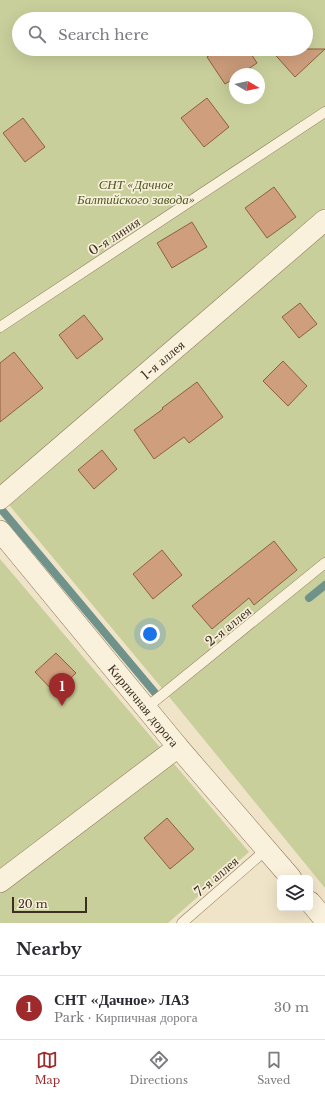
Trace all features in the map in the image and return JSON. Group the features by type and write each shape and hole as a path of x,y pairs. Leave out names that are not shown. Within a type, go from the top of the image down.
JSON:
{"street":[{"name":"1-я аллея","path":"0,499 325,220"},
{"name":"Кирпичная дорога","path":"0,531 178,747 288,875"},
{"path":"0,882 178,747"},
{"path":"313,906 325,920"}],"lane":[{"name":"0-я линия","path":"0,327 325,112"},
{"name":"2-я аллея","path":"146,708 325,563"},
{"name":"7-я аллея","path":"182,923 267,850"}],"green space":[{"name":"СНТ «Дачное Балтийского завода»","path":"0,0 325,0 325,208 0,488"},
{"path":"325,231 325,888 166,693 9,505"},
{"path":"0,559 249,852 168,923 0,923"}],"building":[{"path":"313,49 325,49 295,77 276,56 313,56"},
{"path":"252,56 257,63 250,68 229,68 229,82 225,84 207,57"},
{"path":"207,98 229,127 204,147 181,118"},
{"path":"23,118 45,147 25,162 3,133"},
{"path":"274,187 296,217 267,238 245,208"},
{"path":"192,222 207,247 172,268 157,243"},
{"path":"300,303 317,324 299,338 282,317"},
{"path":"84,315 103,339 77,359 59,335"},
{"path":"14,352 43,388 0,422 0,363"},
{"path":"283,361 307,386 288,406 263,381"},
{"path":"197,382 223,417 189,443 184,437 154,459 134,430"},
{"path":"102,450 117,469 94,489 78,470"},
{"path":"274,541 297,570 254,605 249,598 212,629 192,606"},
{"path":"162,550 182,575 153,599 133,574"},
{"path":"56,653 76,673 55,693 35,672"},
{"path":"167,818 194,849 170,869 144,838"}],"waterway":[{"path":"1,509 156,694"},
{"path":"309,598 325,585"}],"place":[{"name":"СНТ «Дачное» ЛАЗ","path":"62,706"}]}
